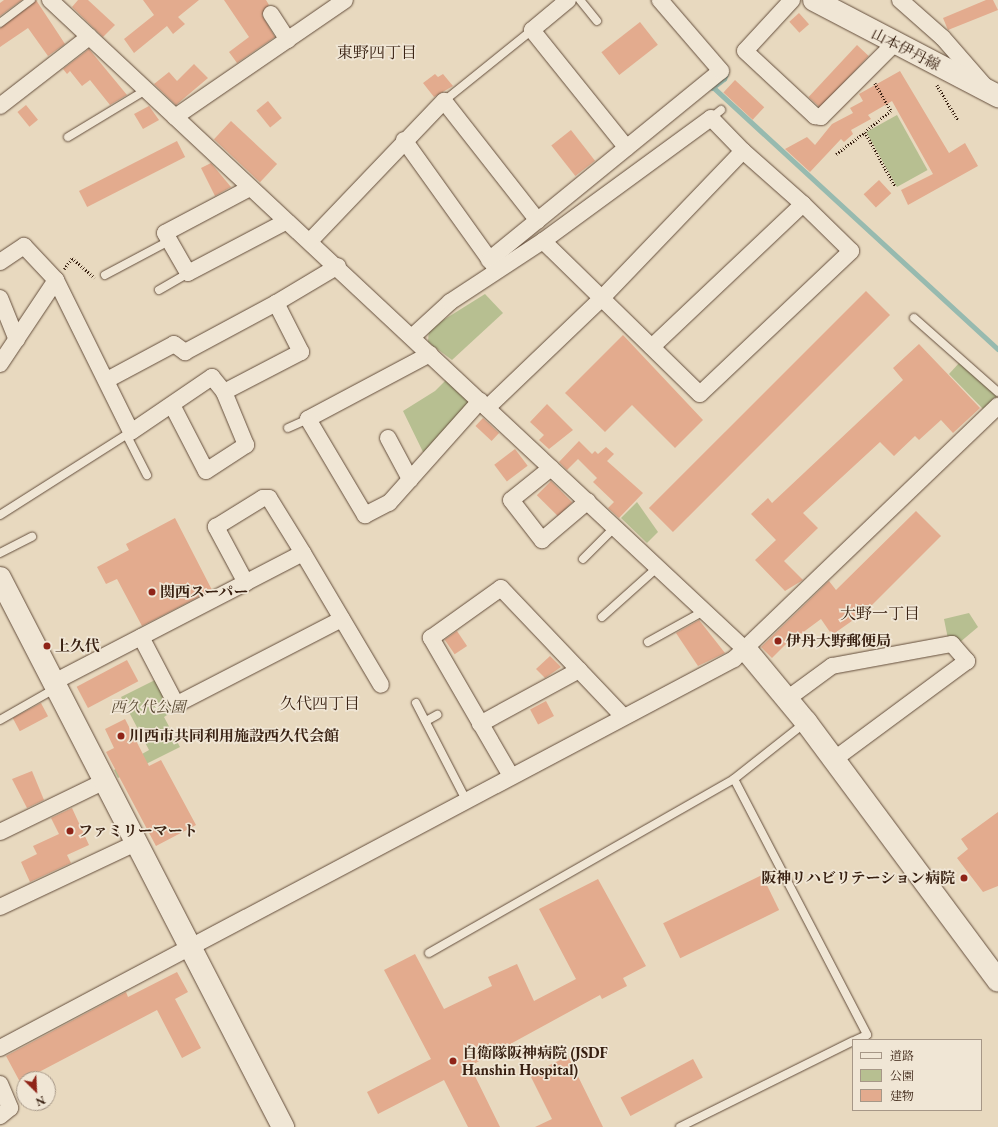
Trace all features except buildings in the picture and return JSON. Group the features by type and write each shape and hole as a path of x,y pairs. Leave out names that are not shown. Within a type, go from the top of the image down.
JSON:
{"street":[{"path":"175,118 345,0"},
{"path":"568,0 532,30 591,110 627,148"},
{"path":"412,337 450,302 494,265 538,221 721,71 660,0"},
{"path":"792,0 745,51 815,116 821,117 894,44"},
{"name":"山本伊丹線","path":"814,0 894,44 993,93"},
{"path":"900,0 943,38 993,93"},
{"path":"60,3 89,37 285,222 338,266 746,651 806,722 997,979"},
{"path":"271,14 288,40"},
{"path":"0,106 89,37"},
{"path":"310,242 404,140 444,101 538,221"},
{"path":"494,265 543,241 716,114 743,151 803,204 852,251 700,394 543,241"},
{"path":"404,140 494,265"},
{"path":"430,354 308,419 368,519 389,503 410,479 484,404 601,299 743,151"},
{"path":"250,188 165,233 188,273 285,222"},
{"path":"652,346 803,204"},
{"path":"0,262 24,246 56,280 107,380 129,434 212,377 224,392 246,445 206,471 172,405"},
{"path":"107,380 174,344 185,352 276,304 338,266"},
{"path":"0,364 56,280"},
{"path":"0,298 17,340"},
{"path":"224,392 301,352 276,304"},
{"path":"0,1048 746,651 856,539 998,406"},
{"path":"388,438 410,479"},
{"path":"551,468 511,500 542,540 588,502"},
{"path":"246,583 216,528 262,498 269,498 381,685"},
{"path":"55,685 141,637 303,553"},
{"path":"0,580 283,1127"},
{"path":"511,776 431,638 501,588 624,716"},
{"path":"141,637 175,702 181,702 342,619"},
{"path":"787,699 832,666 952,644 967,661 834,760"},
{"path":"480,724 579,670"},
{"path":"0,832 105,781"},
{"path":"0,907 136,843"},
{"path":"0,1084 10,1108 0,1116"}],"lane":[{"path":"0,23 31,0"},
{"path":"580,0 597,21"},
{"path":"444,101 532,30"},
{"path":"68,137 146,90"},
{"path":"105,275 169,241"},
{"path":"159,290 188,273"},
{"path":"914,318 998,392"},
{"path":"288,428 308,419"},
{"path":"0,514 129,434 147,475"},
{"path":"583,559 615,527"},
{"path":"0,553 32,537"},
{"path":"602,617 658,567"},
{"path":"648,642 704,611"},
{"path":"0,720 55,685"},
{"path":"416,703 466,800"},
{"path":"426,721 438,715"},
{"path":"429,953 734,779 806,722"},
{"path":"734,779 867,1035 858,1039"},
{"path":"680,1127 852,1041"}],"path":[{"path":"836,154 891,112 868,70"},
{"path":"935,82 958,120"},
{"path":"865,132 895,186"},
{"path":"56,280 72,258 94,278 105,275"}],"green space":[{"path":"897,115 928,170 897,187 866,132"},
{"path":"485,294 503,313 452,360 428,342 429,329"},
{"path":"960,362 995,392 997,399 985,411 949,374"},
{"path":"449,377 474,400 424,454 403,411 435,391"},
{"path":"637,502 658,532 647,543 621,518"},
{"path":"969,613 978,627 959,643 948,639 944,619"},
{"name":"西久代公園","path":"155,680 172,712 164,717 180,747 118,778 114,770 149,750 121,697"}],"waterway":[{"path":"712,88 724,79 726,74"},
{"path":"713,87 998,349"}],"place":[{"name":"関西スーパー","path":"152,592"},
{"name":"伊丹大野郵便局","path":"778,641"},
{"name":"上久代","path":"47,646"},
{"name":"川西市共同利用施設西久代会館","path":"121,736"},
{"name":"ファミリーマート","path":"70,831"},
{"name":"阪神リハビリテーション病院","path":"964,878"},
{"name":"自衛隊阪神病院 (JSDF Hanshin Hospital)","path":"453,1061"}],"district":[{"name":"東野四丁目","path":"377,53"},
{"name":"大野一丁目","path":"880,614"},
{"name":"久代四丁目","path":"320,704"}]}
